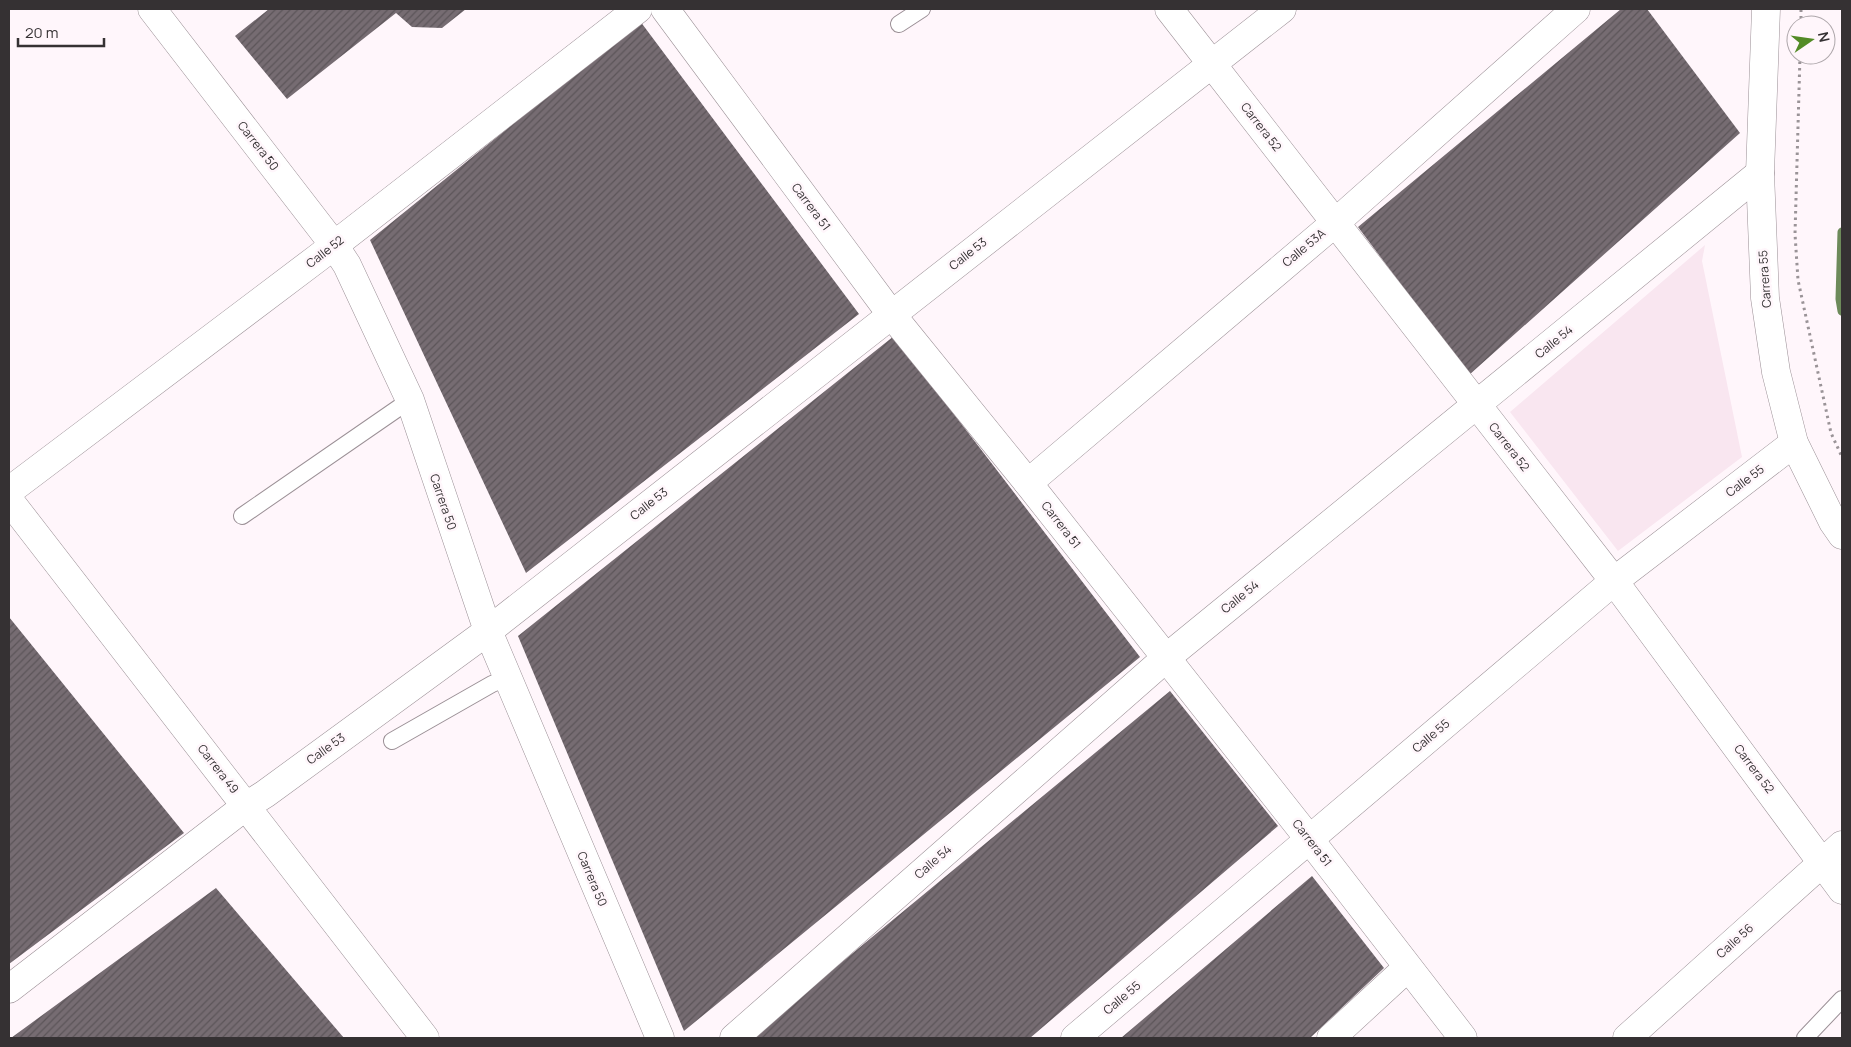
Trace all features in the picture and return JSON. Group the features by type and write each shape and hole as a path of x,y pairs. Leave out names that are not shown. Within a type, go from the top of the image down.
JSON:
{"street":[{"name":"Carrera 50","path":"152,9 334,245 347,265 410,400 488,632 660,1038"},
{"name":"Calle 52","path":"9,491 334,245 638,9"},
{"name":"Carrera 51","path":"665,9 891,314 1028,483 1310,840 1407,968 1463,1038"},
{"name":"Carrera 52","path":"1169,9 1614,580 1833,853 1842,890"},
{"name":"Calle 53","path":"9,989 246,806 488,632 1282,9"},
{"name":"Calle 53A","path":"1028,483 1336,222 1576,9"},
{"name":"Carrera 55","path":"1766,9 1760,173 1765,298 1776,372 1794,443 1833,522 1842,535"},
{"name":"Calle 54","path":"734,1038 1166,658 1760,173"},
{"name":"Calle 55","path":"1075,1038 1614,580 1794,443"},
{"name":"Carrera 49","path":"9,500 246,806 419,1036"},
{"name":"Calle 56","path":"1627,1038 1833,853"},
{"path":"1331,1038 1407,968"}],"lane":[{"path":"899,24 922,9"},
{"path":"242,516 410,400"},
{"path":"392,741 492,684 507,678"},
{"path":"1805,1038 1842,999"}],"path":[{"path":"1800,65 1795,234 1798,280 1831,433 1842,457"}],"shaded area":[{"path":"1705,245 1702,261 1742,457 1618,551 1510,412"}],"building":[{"path":"269,9 466,9 442,28 412,27 396,13 287,99 235,36"},
{"path":"1621,9 1647,9 1740,133 1469,375 1358,227"},
{"path":"640,21 859,314 526,573 370,240"},
{"path":"894,336 1140,657 684,1031 518,636"},
{"path":"9,617 184,833 9,964"},
{"path":"1170,691 1278,826 1030,1038 750,1038"},
{"path":"1312,876 1384,968 1310,1038 1121,1038"},
{"path":"216,888 344,1038 11,1038"}],"waterway":[{"path":"1842,232 1840,299 1842,311"}]}
